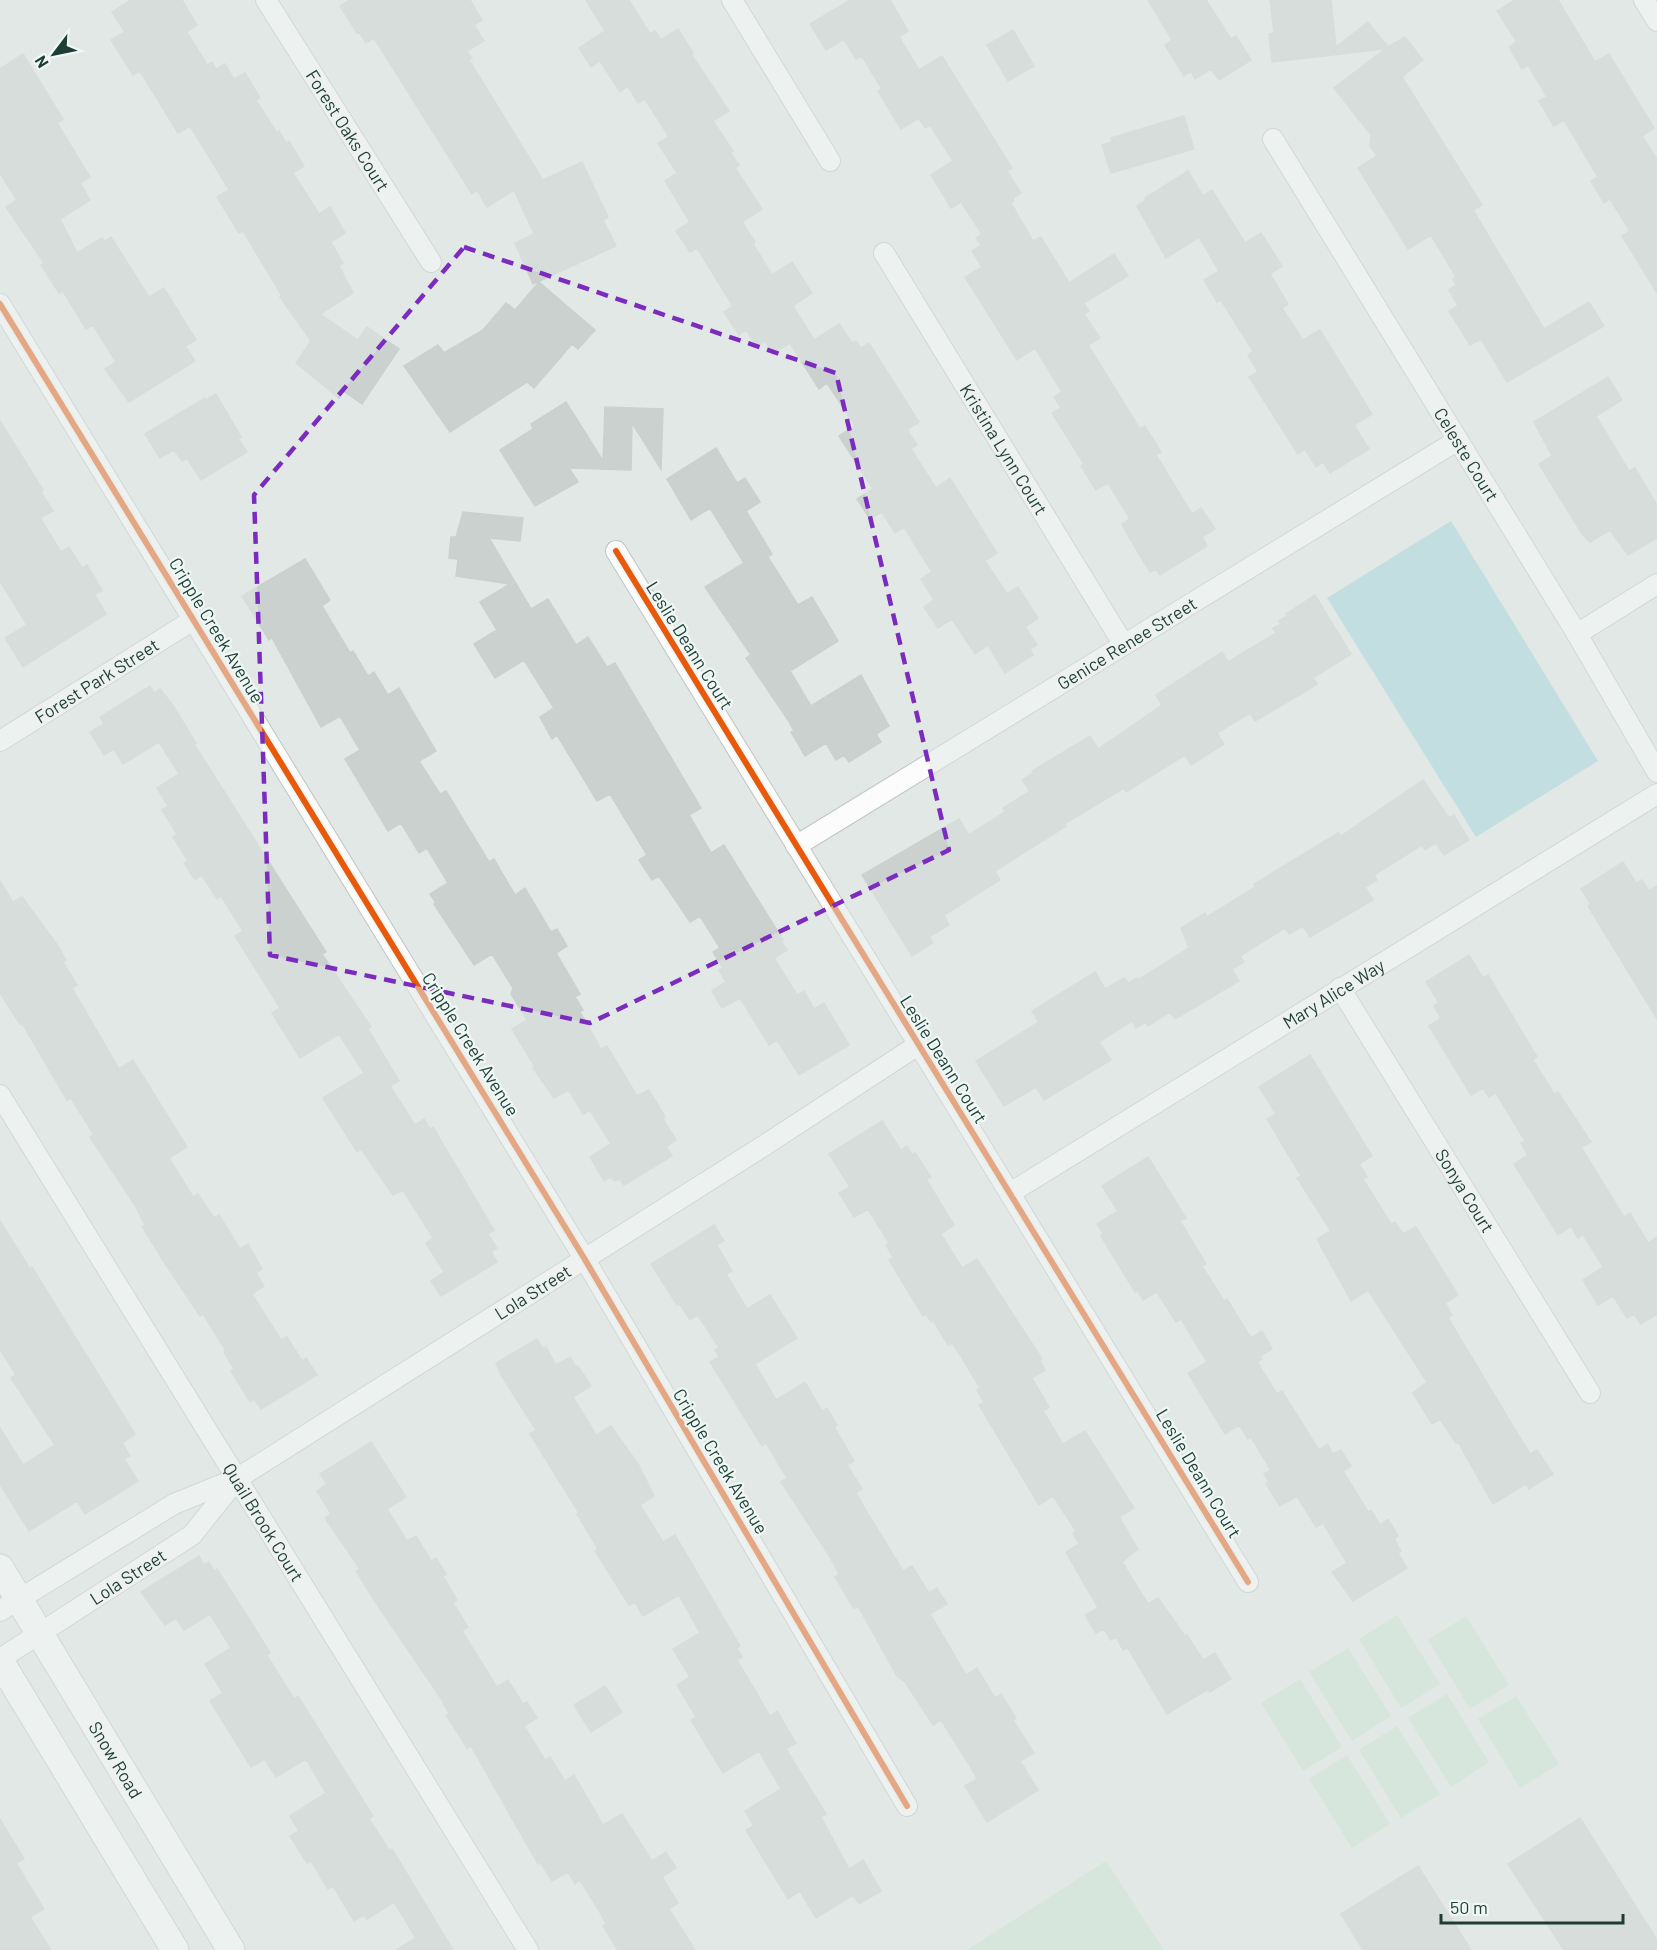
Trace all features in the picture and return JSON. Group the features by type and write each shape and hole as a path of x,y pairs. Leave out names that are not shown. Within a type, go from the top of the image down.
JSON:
{"main road":[{"name":"Snow Road","path":"0,1568 9,1605 38,1634 231,1950"},
{"path":"0,1660 176,1950"}],"street":[{"name":"Forest Oaks Court","path":"266,0 431,262"},
{"path":"732,0 830,161"},
{"path":"1644,0 1657,21"},
{"name":"Celeste Court","path":"1273,139 1577,634 1657,772"},
{"name":"Kristina Lynn Court","path":"884,254 1124,645"},
{"name":"Cripple Creek Avenue","path":"0,304 584,1258 907,1806"},
{"name":"Genice Renee Street","path":"796,846 1458,440"},
{"name":"Leslie Deann Court","path":"616,551 1248,1582"},
{"path":"1577,634 1657,584"},
{"name":"Forest Park Street","path":"0,741 193,620"},
{"name":"Mary Alice Way","path":"1010,1193 1657,794"},
{"name":"Sonya Court","path":"1340,988 1590,1393"},
{"name":"Lola Street","path":"9,1605 174,1504 238,1478 765,1145 918,1045"},
{"name":"Quail Brook Court","path":"0,1095 528,1950"},
{"name":"Lola Street","path":"0,1660 192,1535 238,1478"}],"highlighted area":[{"path":"464,247 836,373 949,850 590,1023 270,955 254,495"}],"green space":[{"path":"1397,1615 1440,1684 1401,1708 1359,1639"},
{"path":"1466,1616 1509,1685 1470,1709 1428,1640"},
{"path":"1348,1648 1391,1716 1352,1741 1309,1672"},
{"path":"1300,1679 1342,1747 1303,1771 1261,1703"},
{"path":"1447,1694 1489,1762 1451,1787 1408,1718"},
{"path":"1516,1696 1559,1764 1520,1788 1478,1719"},
{"path":"1397,1726 1440,1794 1401,1818 1359,1750"},
{"path":"1347,1755 1390,1824 1352,1848 1309,1779"},
{"path":"1106,1861 1164,1950 967,1950"}],"water":[{"path":"1451,521 1598,761 1476,837 1327,598"}],"building":[{"path":"131,0 182,0 197,25 187,32 207,65 212,62 216,69 225,64 234,79 245,73 260,98 256,100 277,133 279,131 286,143 289,141 304,166 293,173 319,214 330,207 345,233 331,242 343,263 339,266 353,293 320,314 358,340 367,327 399,349 362,404 343,391 339,398 296,363 311,341 280,297 282,296 243,231 239,233 217,197 229,190 190,126 178,133 140,71 133,75 111,40 125,32 112,12"},
{"path":"350,0 470,0 482,20 474,25 484,41 467,51 472,58 469,60 543,180 582,162 608,217 603,220 616,246 533,284 515,243 534,234 514,190 487,207 477,190 472,194 374,38 366,43 340,6"},
{"path":"586,0 629,0 650,34 655,31 661,40 678,29 693,53 691,54 729,111 713,121 733,151 730,152 739,165 735,168 762,209 742,222 755,242 753,244 772,275 792,262 812,293 793,306 814,340 839,324 852,343 856,341 861,348 869,343 919,422 907,430 917,445 911,449 936,488 950,478 997,553 985,561 1007,594 1018,587 1038,618 1025,627 1037,645 1030,649 1033,655 1005,673 988,645 975,654 952,619 938,628 924,607 934,600 921,579 932,572 904,527 895,533 882,512 870,519 857,499 873,489 839,436 855,426 827,383 819,389 790,343 773,354 765,341 757,347 746,330 739,335 724,312 733,306 697,248 690,252 676,231 690,222 665,181 677,173 658,143 669,137 645,99 638,103 628,86 620,92 600,61 591,67 579,48 605,31"},
{"path":"850,0 890,0 908,31 899,37 919,70 942,56 1012,168 1007,171 1021,193 1013,198 1014,201 1011,203 1033,241 1041,237 1069,283 1114,254 1128,276 1084,303 1089,311 1084,314 1100,338 1088,345 1140,429 1145,426 1161,452 1156,455 1192,514 1201,508 1215,529 1202,537 1207,546 1160,575 1156,569 1150,572 1131,541 1122,524 1130,519 1108,483 1096,490 1081,466 1084,464 1052,413 1061,408 1054,397 1062,392 1035,348 1017,360 965,277 982,267 972,251 981,245 976,238 982,234 961,202 951,208 931,175 953,161 930,125 925,128 919,118 901,129 878,91 882,89 862,56 856,59 844,39 826,50 810,24"},
{"path":"1148,0 1206,0 1231,39 1236,36 1251,60 1219,80 1211,69 1195,79 1191,71 1184,76 1165,45 1172,40"},
{"path":"1270,0 1331,0 1336,47 1368,22 1388,47 1405,37 1423,60 1402,77 1482,205 1473,210 1544,329 1589,302 1604,326 1507,382 1481,339 1470,345 1449,311 1458,306 1449,290 1456,285 1453,279 1456,277 1431,235 1408,249 1358,168 1377,156 1370,146 1371,135 1334,88 1385,49 1272,62 1269,34 1274,33"},
{"path":"1515,0 1558,0 1595,62 1609,54 1654,128 1642,136 1657,159 1657,293 1622,236 1630,231 1610,199 1604,203 1591,181 1598,177 1564,120 1554,126 1539,101 1547,97 1528,65 1522,69 1509,47 1517,42 1497,11"},
{"path":"1013,30 1034,66 1008,81 987,45"},
{"path":"23,54 63,119 57,123 90,177 80,183 90,200 60,219 77,253 102,238 105,241 111,237 149,297 164,288 196,340 185,346 195,361 129,402 105,369 116,362 93,325 86,329 63,291 59,293 41,265 44,263 6,207 17,200 0,173 0,69"},
{"path":"1184,116 1194,149 1111,173 1102,145 1112,142 1111,138"},
{"path":"1188,171 1203,196 1212,190 1245,243 1261,233 1282,266 1270,274 1288,304 1282,308 1303,340 1320,330 1372,414 1354,425 1369,449 1330,473 1323,462 1316,467 1305,449 1298,454 1249,377 1258,372 1248,355 1253,351 1221,300 1217,302 1204,280 1219,271 1199,237 1166,258 1137,206 1146,200 1145,198"},
{"path":"539,282 595,330 578,349 572,344 534,388 527,382 450,432 404,366 438,345 444,353 483,330 506,303 515,310"},
{"path":"1608,377 1622,400 1596,416 1629,471 1635,468 1657,505 1657,538 1628,555 1610,530 1590,542 1582,534 1539,464 1552,456 1534,422"},
{"path":"216,394 247,452 201,480 187,458 182,461 174,450 160,458 145,434 205,398 206,400"},
{"path":"566,402 603,461 605,407 663,409 661,469 632,423 631,470 569,468 578,482 535,506 500,450 533,429 531,424"},
{"path":"0,421 43,490 41,492 53,511 40,518 61,552 69,547 82,568 87,565 102,590 95,595 106,614 23,667 5,638 27,625 0,581"},
{"path":"716,448 737,483 745,478 760,502 746,511 772,554 768,557 798,605 812,597 838,641 790,671 811,706 861,675 889,726 876,734 881,742 849,762 844,755 836,760 826,743 805,756 791,732 794,731 788,720 746,658 751,655 705,587 744,563 710,508 691,520 667,479"},
{"path":"463,512 523,518 520,541 489,538 531,609 548,599 576,645 588,637 607,667 615,663 701,808 689,815 711,853 724,845 783,940 781,941 787,950 774,958 797,995 804,991 814,1009 824,1003 849,1045 799,1075 777,1040 769,1045 740,998 722,1008 712,991 726,982 719,970 723,968 713,952 720,948 700,916 690,922 659,876 652,880 639,860 647,855 610,794 597,801 557,735 552,739 540,717 554,708 524,660 495,678 474,644 497,630 480,602 510,584 456,576 458,559 449,558 451,537 456,537"},
{"path":"305,559 330,600 322,606 350,653 353,651 368,676 374,672 388,695 399,688 436,751 419,761 440,794 446,791 489,862 494,859 515,895 525,888 551,932 557,929 567,946 556,953 580,994 575,997 583,1010 580,1012 601,1049 607,1046 637,1096 649,1090 665,1117 663,1119 676,1140 666,1147 672,1156 624,1185 620,1179 615,1181 610,1177 604,1181 590,1157 611,1144 590,1110 583,1114 569,1090 554,1098 533,1068 535,1067 512,1029 527,1020 511,994 513,988 492,954 474,965 434,904 436,903 430,894 448,883 427,848 419,853 401,823 388,831 345,759 360,750 340,716 321,727 272,638 269,640 242,596"},
{"path":"1315,595 1351,654 1313,678 1317,684 1301,694 1255,721 1250,713 1217,733 1224,744 1191,765 1185,755 1126,792 1124,788 1064,824 1066,826 995,871 1000,880 944,915 949,925 929,937 933,943 912,956 862,875 959,819 969,835 1005,812 1003,808 1030,791 1022,780 1033,773 1032,771 1090,736 1098,749 1162,705 1156,695 1222,652 1228,662 1276,633 1273,628 1281,624 1279,621 1287,616 1286,614"},
{"path":"150,686 154,693 160,689 172,704 196,743 194,744 326,952 322,954 371,1027 368,1029 399,1081 390,1086 415,1125 424,1119 430,1129 433,1127 494,1230 488,1234 497,1248 491,1252 497,1262 441,1296 431,1281 444,1272 426,1243 433,1238 403,1190 393,1195 361,1149 357,1152 323,1098 364,1073 339,1034 300,1058 272,1013 280,1008 235,936 243,931 221,896 217,899 202,875 195,880 184,863 188,861 173,837 177,834 162,810 168,806 157,788 179,774 159,742 123,764 114,749 104,755 90,732 104,724 100,717"},
{"path":"1423,780 1449,818 1454,815 1469,840 1444,855 1436,843 1425,850 1422,845 1374,875 1377,880 1365,887 1373,900 1310,937 1303,926 1289,934 1285,928 1240,956 1244,962 1232,969 1239,981 1175,1019 1170,1012 1148,1026 1146,1022 1136,1028 1132,1021 1099,1042 1111,1060 1044,1100 1036,1087 1004,1106 976,1061 1039,1022 1032,1011 1095,972 1105,989 1124,978 1128,983 1137,978 1138,980 1189,948 1181,928 1205,913 1207,917 1255,887 1254,884 1338,833 1341,836"},
{"path":"1623,862 1636,883 1642,880 1649,891 1657,886 1657,1019 1588,906 1591,904 1581,889"},
{"path":"0,881 13,902 22,897 56,943 66,960 63,962 77,985 72,988 119,1069 133,1060 187,1147 169,1158 193,1197 198,1194 214,1218 219,1215 240,1249 248,1244 262,1269 256,1273 264,1286 252,1294 281,1340 287,1337 302,1361 306,1358 317,1375 261,1409 254,1399 250,1402 231,1371 234,1369 224,1352 226,1351 203,1314 200,1316 162,1259 142,1226 145,1225 136,1207 90,1137 94,1135 71,1098 67,1100 22,1023 20,1024 0,993"},
{"path":"1469,955 1483,978 1488,975 1537,1057 1533,1060 1554,1094 1558,1092 1591,1142 1581,1147 1624,1217 1630,1213 1648,1243 1657,1237 1657,1314 1641,1324 1634,1314 1627,1318 1613,1296 1598,1305 1583,1280 1603,1267 1583,1234 1578,1238 1571,1226 1558,1235 1514,1164 1528,1155 1521,1143 1525,1141 1496,1093 1489,1097 1483,1088 1471,1095 1429,1026 1441,1018 1434,1006 1439,1003 1426,982"},
{"path":"1310,1055 1372,1156 1359,1164 1367,1177 1363,1179 1391,1224 1395,1222 1403,1234 1416,1227 1458,1295 1445,1303 1452,1315 1448,1318 1530,1454 1537,1450 1553,1474 1529,1489 1526,1484 1493,1504 1458,1442 1456,1443 1440,1419 1432,1424 1413,1393 1427,1382 1368,1290 1351,1301 1317,1239 1331,1231 1297,1178 1301,1176 1267,1119 1276,1114 1259,1087"},
{"path":"882,1121 901,1150 907,1146 912,1155 915,1153 931,1177 926,1179 954,1225 941,1234 962,1268 977,1259 1042,1359 1040,1361 1045,1370 1032,1378 1049,1407 1043,1411 1063,1444 1085,1431 1134,1508 1119,1517 1138,1549 1122,1562 1148,1604 1158,1598 1203,1660 1215,1653 1231,1679 1210,1692 1208,1689 1167,1714 1128,1648 1123,1650 1116,1637 1111,1640 1104,1629 1096,1633 1085,1615 1098,1608 1066,1552 1079,1544 1073,1533 1076,1531 1053,1496 1039,1505 979,1405 984,1402 977,1390 980,1388 952,1343 948,1345 933,1320 931,1322 926,1314 923,1316 889,1260 893,1257 886,1245 889,1243 868,1209 854,1217 839,1193 850,1187 829,1154"},
{"path":"1148,1157 1186,1218 1180,1221 1206,1264 1202,1266 1224,1301 1227,1299 1251,1338 1262,1331 1272,1349 1260,1356 1262,1359 1257,1362 1277,1394 1282,1391 1319,1450 1327,1444 1333,1454 1341,1450 1351,1466 1343,1471 1368,1512 1371,1510 1380,1525 1388,1519 1398,1536 1394,1539 1401,1551 1398,1553 1407,1568 1353,1601 1332,1572 1347,1563 1323,1523 1316,1527 1297,1496 1280,1506 1266,1484 1269,1482 1264,1474 1271,1470 1251,1437 1248,1439 1239,1425 1225,1434 1188,1373 1207,1362 1181,1319 1176,1322 1157,1292 1143,1300 1137,1290 1135,1292 1101,1236 1103,1234 1097,1224 1118,1211 1102,1186"},
{"path":"0,1221 30,1269 32,1267 135,1434 122,1443 130,1456 124,1459 138,1481 85,1514 77,1501 29,1531 0,1484 0,1428 23,1465 55,1445 11,1378 16,1375 0,1349"},
{"path":"714,1225 724,1241 717,1245 732,1271 726,1274 747,1309 770,1295 797,1338 755,1364 776,1400 805,1382 822,1411 827,1408 837,1425 834,1427 854,1461 847,1465 862,1489 856,1493 867,1512 903,1571 912,1566 929,1593 937,1588 947,1604 930,1614 966,1675 977,1668 995,1698 1001,1694 1016,1718 1013,1720 1034,1753 1020,1761 1038,1790 987,1822 965,1786 977,1779 972,1769 941,1720 933,1725 905,1682 897,1676 858,1606 854,1609 835,1577 839,1574 830,1557 781,1482 787,1478 766,1443 762,1446 710,1362 719,1357 715,1350 719,1348 698,1315 690,1320 679,1303 677,1305 651,1264"},
{"path":"537,1339 543,1349 546,1347 556,1365 570,1357 591,1386 573,1397 596,1435 611,1426 638,1464 654,1496 640,1505 663,1542 675,1535 740,1646 737,1648 742,1657 737,1660 770,1716 777,1711 796,1743 786,1749 826,1814 821,1817 849,1869 863,1860 881,1891 859,1904 853,1895 816,1918 800,1891 788,1899 746,1830 754,1826 745,1811 781,1789 759,1751 723,1773 691,1720 696,1717 677,1685 690,1677 673,1649 700,1633 679,1595 643,1616 635,1602 629,1605 595,1551 598,1549 577,1514 579,1513 530,1434 536,1430 501,1375 496,1363"},
{"path":"371,1442 406,1497 387,1509 407,1541 416,1536 431,1561 436,1558 446,1574 443,1576 457,1600 453,1603 468,1627 462,1631 497,1687 508,1680 523,1704 527,1702 537,1718 524,1726 545,1760 550,1757 565,1781 574,1775 603,1825 622,1814 652,1861 666,1852 676,1868 662,1877 678,1903 669,1909 695,1950 618,1950 603,1926 606,1924 601,1914 580,1880 575,1884 568,1872 552,1881 540,1862 538,1864 471,1746 467,1748 446,1715 449,1714 440,1697 376,1603 356,1571 360,1569 325,1518 331,1514 317,1491 327,1484 320,1474"},
{"path":"199,1556 204,1565 209,1562 214,1571 217,1569 270,1653 267,1655 271,1662 294,1699 298,1696 373,1816 369,1819 389,1850 392,1849 453,1950 396,1950 416,1938 394,1902 367,1919 364,1915 354,1921 333,1886 328,1889 311,1861 307,1863 290,1836 299,1831 290,1816 326,1793 306,1759 276,1777 265,1759 251,1767 210,1701 223,1693 205,1664 231,1648 210,1614 184,1630 176,1618 165,1625 141,1592"},
{"path":"605,1686 622,1712 591,1732 574,1705"},
{"path":"1580,1818 1657,1940 1657,1950 1564,1950 1508,1864"},
{"path":"0,1819 24,1859 16,1863 44,1909 30,1917 51,1950 0,1950"},
{"path":"1418,1866 1471,1950 1363,1950 1341,1914"}],"cycle path":[{"path":"0,304 584,1258 907,1806"},
{"path":"616,551 1248,1582"}]}
